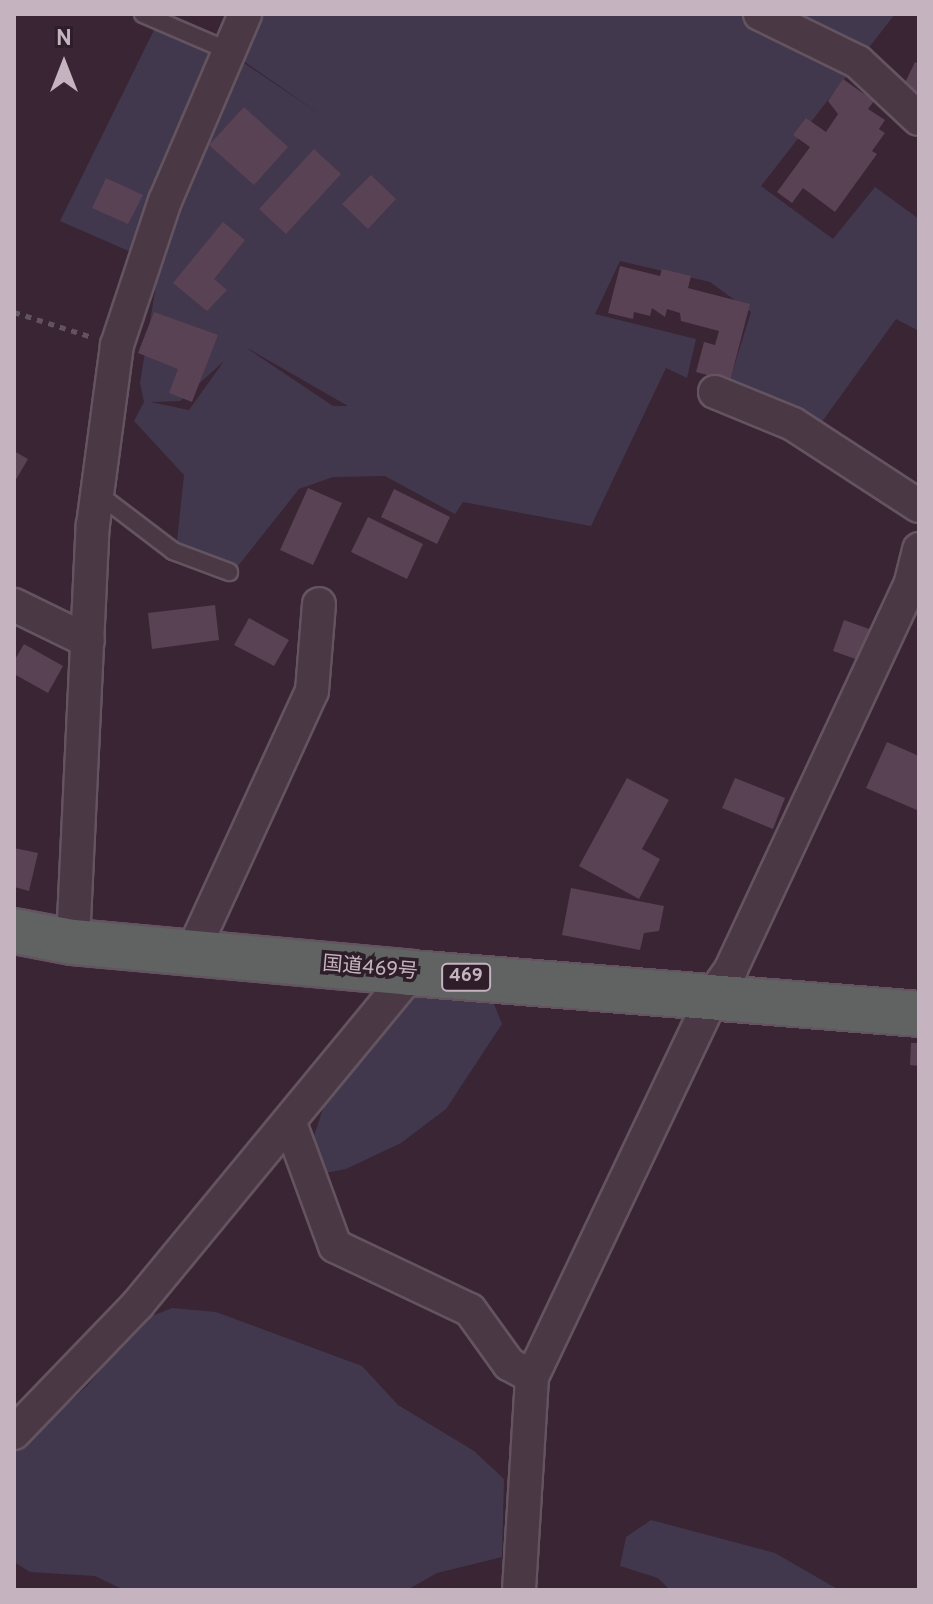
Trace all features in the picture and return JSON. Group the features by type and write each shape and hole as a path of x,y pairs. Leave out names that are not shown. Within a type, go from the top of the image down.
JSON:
{"highway":[{"name":"国道469号","path":"14,931 73,942 192,953 919,1014"}],"street":[{"path":"73,942 97,493 117,345 165,201 245,14"},
{"path":"760,14 858,62 919,119"},
{"path":"715,392 793,424 919,506"},
{"path":"519,1590 532,1377 713,995 731,969 915,585 919,549"},
{"path":"192,953 312,691 312,644 319,604"},
{"path":"14,605 88,641"},
{"path":"14,1433 138,1304 411,973"},
{"path":"290,1123 335,1246 470,1310 509,1364 532,1377"}],"lane":[{"path":"143,14 229,51"},
{"path":"97,493 173,551 229,572"}],"path":[{"path":"14,312 117,345"}],"shaded area":[{"path":"245,14 895,14 761,186 833,239 875,187 919,219 919,331 896,319 819,426 727,389 751,312 710,282 620,261 595,314 696,339 687,378 666,368 591,526 463,502 455,514 385,476 333,477 299,489 234,571 177,541 184,475 134,421 144,402 140,383 156,285 140,256 60,221 155,28 232,55 327,119 229,51","holes":["249,349 348,406 333,406","224,361 189,410 150,402 180,401"]},
{"path":"417,995 492,999 502,1024 446,1109 401,1143 346,1169 315,1175 313,1139 334,1075"},
{"path":"172,1308 216,1312 362,1366 398,1405 474,1451 504,1479 502,1557 437,1573 407,1590 124,1590 95,1576 30,1572 14,1562 14,1453 88,1385 140,1321"},
{"path":"651,1520 775,1553 839,1590 670,1590 658,1578 620,1566 626,1537"}],"building":[{"path":"915,62 919,64 919,101 900,93"},
{"path":"843,79 874,101 868,109 885,120 879,129 885,133 872,151 877,154 835,212 803,188 792,203 777,192 810,147 793,135 806,118 826,132 838,114 828,101"},
{"path":"244,107 288,147 254,185 209,145"},
{"path":"314,149 341,174 286,234 259,209"},
{"path":"371,175 396,199 368,229 342,204"},
{"path":"106,178 143,195 128,224 92,208"},
{"path":"223,222 245,240 214,279 227,290 207,311 173,283"},
{"path":"620,266 660,276 662,269 691,276 688,288 750,304 730,381 696,372 704,342 715,345 719,331 681,321 680,313 667,309 665,317 652,308 650,316 634,312 633,319 608,313"},
{"path":"154,312 218,335 192,402 169,393 178,369 138,353"},
{"path":"14,451 28,459 14,483"},
{"path":"308,488 342,503 313,565 280,550"},
{"path":"394,489 450,517 437,544 381,517"},
{"path":"368,517 423,544 407,579 351,552"},
{"path":"215,605 219,640 152,649 148,613"},
{"path":"249,618 289,640 274,666 234,645"},
{"path":"844,620 872,630 861,661 833,651"},
{"path":"24,644 63,666 48,693 14,674 14,661"},
{"path":"887,742 919,756 919,811 866,788"},
{"path":"627,778 669,800 642,849 660,859 639,899 579,866"},
{"path":"735,778 785,798 773,829 722,808"},
{"path":"14,848 38,853 29,891 14,887"},
{"path":"571,888 664,906 659,931 644,933 640,950 562,935"},
{"path":"911,1043 919,1043 919,1066 910,1065"}]}
